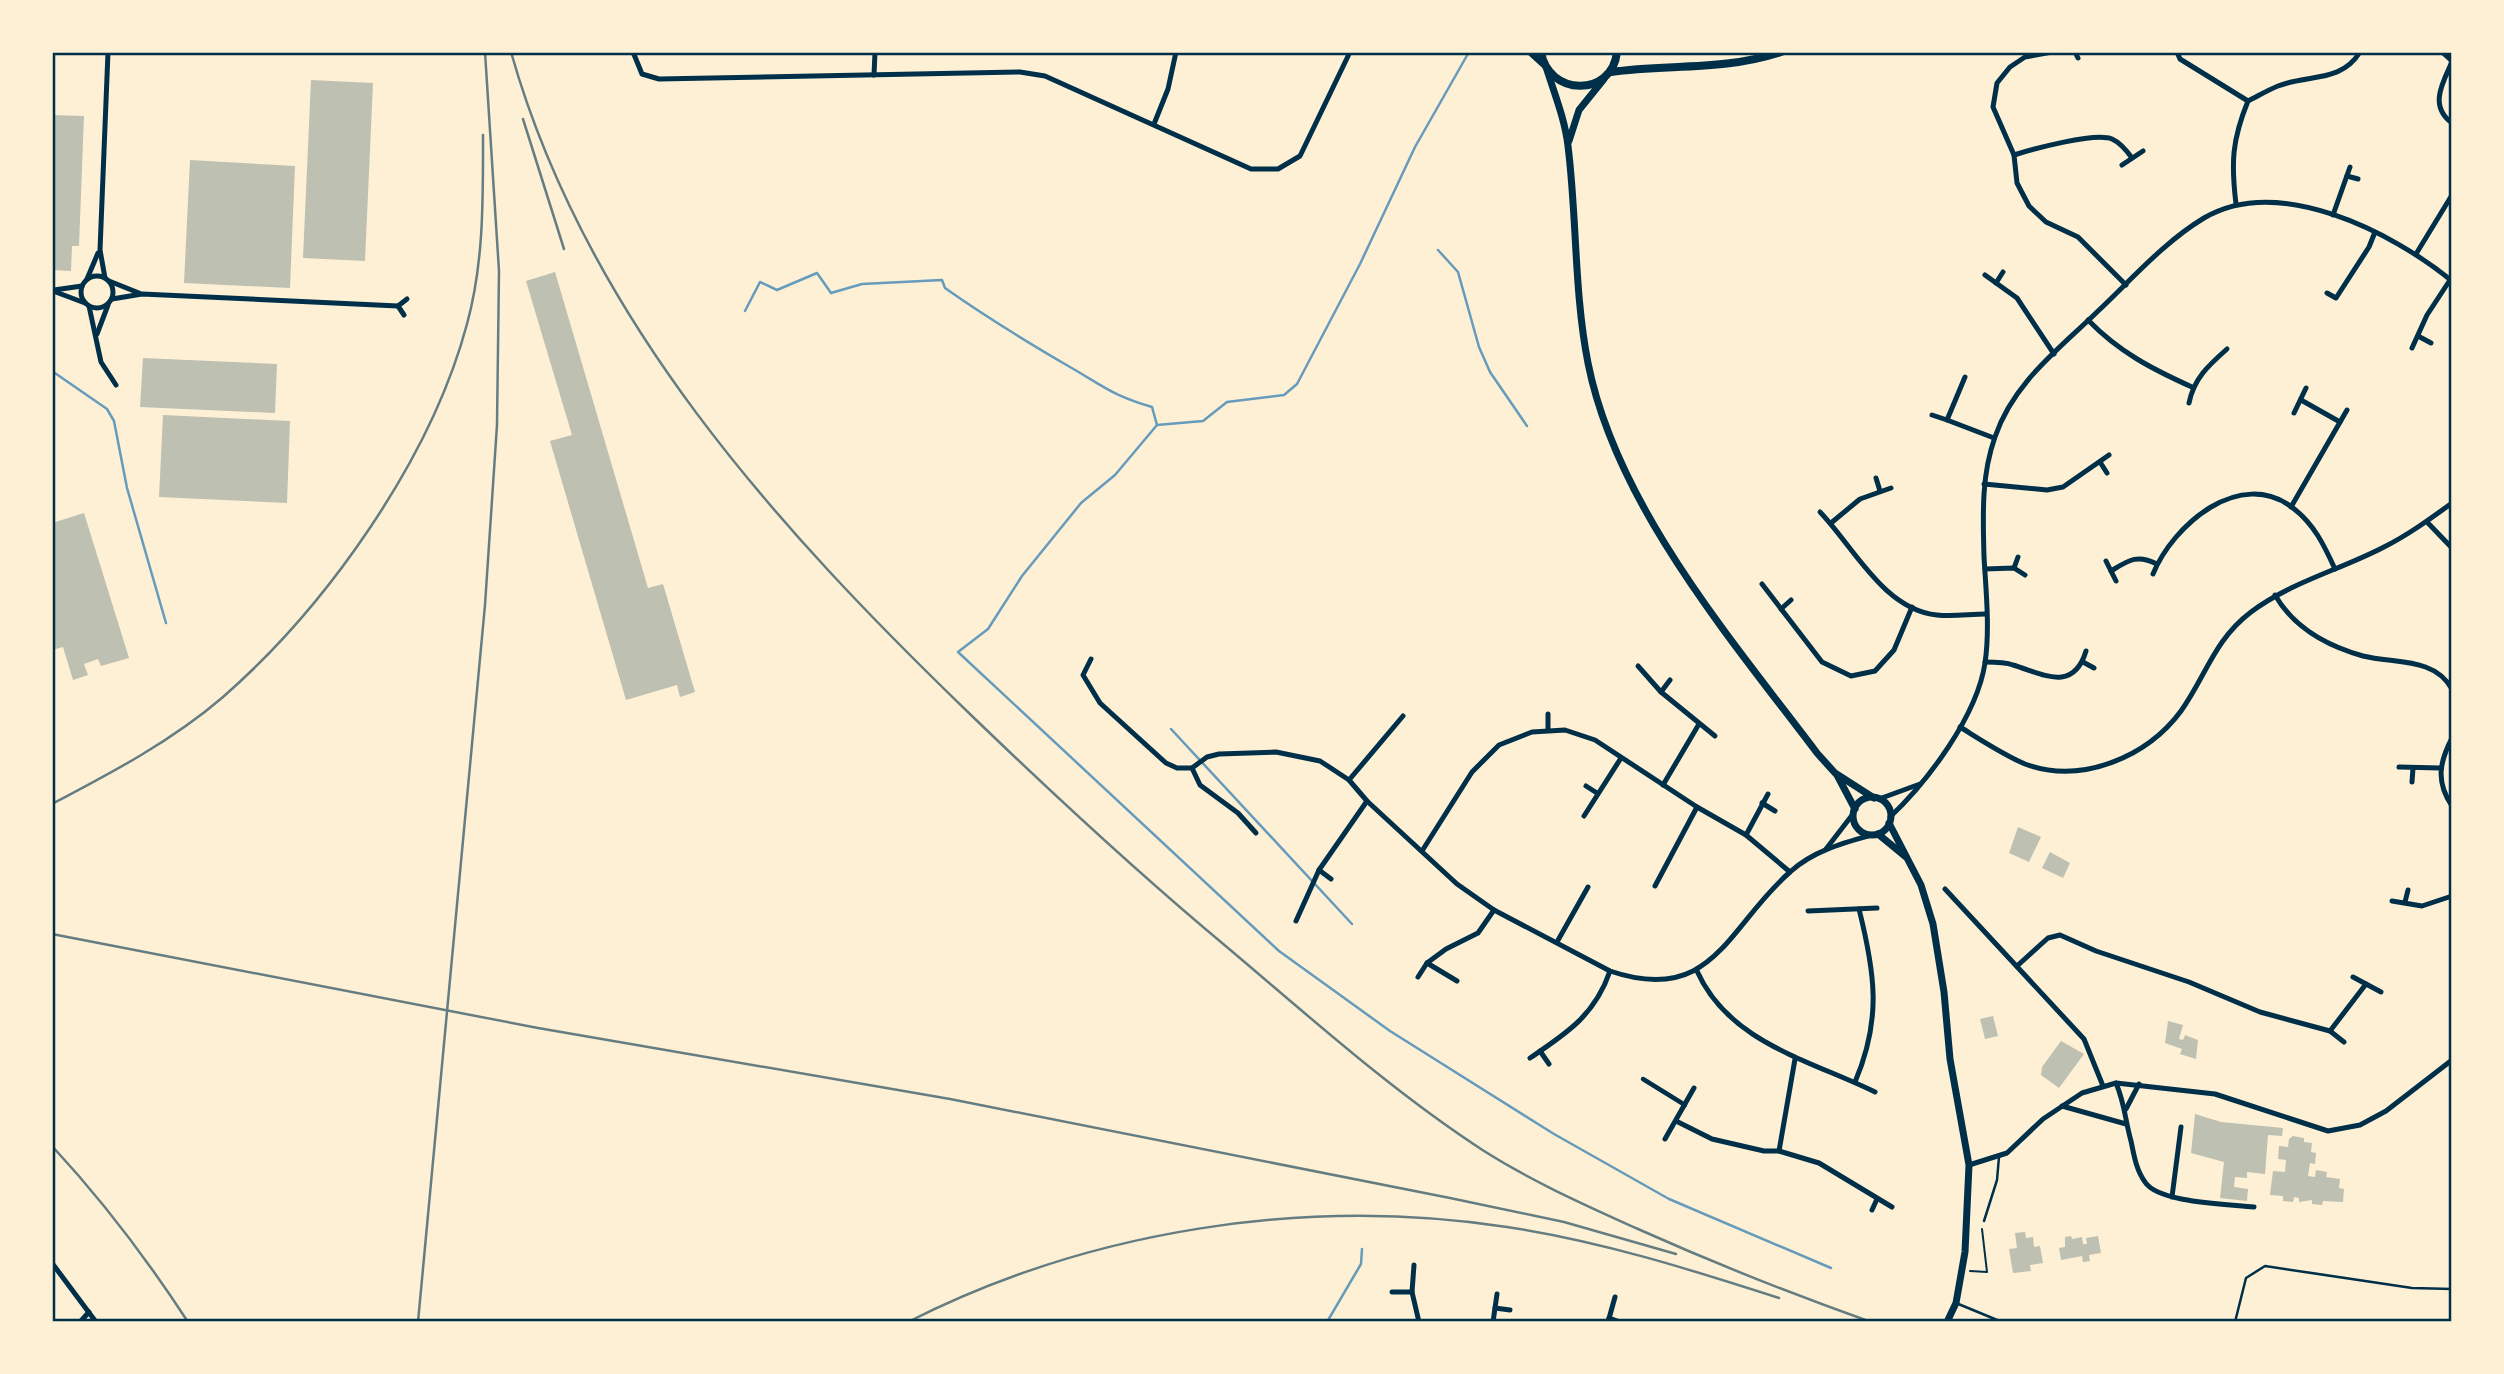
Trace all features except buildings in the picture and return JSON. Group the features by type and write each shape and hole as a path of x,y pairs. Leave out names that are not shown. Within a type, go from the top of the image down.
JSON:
{"main road":[{"path":"1531,52 1563,84 1577,87 1596,84 1608,75 1644,67 1717,67 1781,52"},
{"path":"1541,52 1545,66"},
{"path":"1608,75 1617,52"}],"street":[{"path":"97,334 113,291 106,279 100,250 108,52"},
{"path":"633,52 642,74 659,79 1020,72 1045,76 1251,169 1278,169 1300,156 1350,52"},
{"path":"874,52 874,75"},
{"path":"1154,124 1168,89 1176,52"},
{"path":"2052,52 2025,57 2010,67 1997,83 1993,107 2014,155 2017,183 2029,206 2046,222 2078,237 2126,285"},
{"path":"2177,52 2180,59 2248,101"},
{"path":"2236,204 2232,154 2236,130 2248,101 2279,85 2331,75 2353,63 2360,52"},
{"path":"2442,52 2452,62 2439,92 2438,105 2443,117 2452,123"},
{"path":"1545,66 1568,145 1588,363 1608,428 1633,485 1664,539 1776,699 1835,773 1854,811 1858,829 1875,834 1909,860"},
{"path":"1568,145 1579,110 1608,75"},
{"path":"2014,155 2055,143 2110,138 2123,146 2132,158"},
{"path":"2122,165 2143,151"},
{"path":"2333,215 2350,167"},
{"path":"2347,176 2358,179"},
{"path":"2416,254 2452,195"},
{"path":"1083,675 1100,703 1154,755 1177,768 1192,768 1208,757 1219,754 1279,752 1312,757 1349,780 1367,801 1457,884 1494,909 1610,971 1649,982 1697,971 1738,932 1790,872 1826,849 1875,834 1911,799 1946,752 1976,699 1985,662 1984,484 1994,439 2015,394 2088,320 2181,233 2207,216 2236,204 2275,203 2333,215 2375,232 2416,254 2451,280 2412,348"},
{"path":"2328,293 2336,298 2369,247 2375,232"},
{"path":"100,250 88,279 82,286 82,297 97,334 101,362 116,385"},
{"path":"1996,283 2003,272"},
{"path":"1985,275 2017,298 2054,354"},
{"path":"88,279 106,279 142,294"},
{"path":"53,290 82,286"},
{"path":"53,290 98,308 142,294 398,306 407,299"},
{"path":"398,306 404,315"},
{"path":"2088,320 2112,344 2135,360 2192,387"},
{"path":"2418,336 2431,343"},
{"path":"2189,403 2192,387 2204,369 2227,349"},
{"path":"1947,420 1965,377"},
{"path":"2294,413 2306,388"},
{"path":"2301,400 2340,422"},
{"path":"2291,506 2347,410"},
{"path":"1932,415 1994,439"},
{"path":"1984,484 2055,489 2063,487 2109,455"},
{"path":"2100,462 2107,473"},
{"path":"1876,478 1880,491"},
{"path":"1831,523 1860,499 1891,488"},
{"path":"2153,575 2157,564 2179,532 2217,501 2245,495 2268,498 2291,506 2319,533 2335,569"},
{"path":"1961,727 2028,765 2081,769 2132,755 2159,736 2181,710 2218,644 2233,626 2275,596 2384,547 2427,522 2452,503"},
{"path":"1820,512 1890,594 1912,607 1935,615 1986,614"},
{"path":"2427,522 2452,548"},
{"path":"2014,568 2018,557"},
{"path":"2111,571 2132,558 2143,557 2157,564"},
{"path":"2106,561 2116,581"},
{"path":"1985,569 2014,568 2025,575"},
{"path":"1762,584 1822,662 1851,676 1875,671 1894,650 1912,607"},
{"path":"2275,596 2285,613 2317,638 2363,656 2426,666 2444,676 2452,689"},
{"path":"1781,609 1791,600"},
{"path":"1985,662 2011,664 2046,678 2064,677 2082,662 2086,651"},
{"path":"1083,675 1091,659"},
{"path":"2082,662 2094,668"},
{"path":"1638,667 1661,692 1714,736"},
{"path":"1073,676 1083,675"},
{"path":"1661,692 1670,680"},
{"path":"1548,714 1548,730"},
{"path":"1349,780 1403,716"},
{"path":"1662,785 1699,724"},
{"path":"1422,851 1485,757 1516,736 1548,730 1580,734 1621,758 1746,835 1790,872"},
{"path":"2452,738 2440,768 2440,787 2452,806"},
{"path":"1584,817 1621,758"},
{"path":"2399,767 2440,768"},
{"path":"1192,768 1200,785 1238,813 1256,833"},
{"path":"2412,782 2413,768"},
{"path":"1835,773 1888,806 1890,820 1922,885 1938,948 1950,1059 1969,1165 1965,1252 1956,1303 1947,1321"},
{"path":"1826,849 1863,800 1920,784"},
{"path":"1586,786 1597,793"},
{"path":"1746,835 1768,794"},
{"path":"1296,921 1319,870 1367,801"},
{"path":"1762,803 1775,810"},
{"path":"1655,886 1697,807"},
{"path":"1319,870 1331,879"},
{"path":"1557,942 1588,887"},
{"path":"1945,888 2084,1039 2103,1086"},
{"path":"2405,902 2408,890"},
{"path":"2392,901 2422,906 2452,896"},
{"path":"1808,911 1877,908"},
{"path":"1418,977 1427,963 1446,949 1478,933 1494,909"},
{"path":"1855,1082 1865,1059 1875,995 1871,957 1859,909"},
{"path":"2017,967 2048,938 2060,935 2096,951 2189,982 2260,1012 2330,1031 2344,1042"},
{"path":"1427,963 1457,981"},
{"path":"1530,1058 1593,1009 1610,971"},
{"path":"1697,971 1707,993 1731,1019 1795,1059 1875,1092"},
{"path":"2353,977 2381,992"},
{"path":"2330,1031 2366,984"},
{"path":"1540,1051 1549,1064"},
{"path":"1779,1151 1795,1059"},
{"path":"1969,1165 1999,1157 2082,1093 2116,1083 2216,1094 2323,1130 2347,1129 2386,1111 2452,1060"},
{"path":"1643,1079 1685,1105"},
{"path":"2116,1083 2126,1109 2126,1124 2137,1167 2146,1185 2158,1194 2172,1197 2254,1207"},
{"path":"2126,1109 2139,1084"},
{"path":"1665,1139 1694,1088"},
{"path":"2062,1106 2126,1124"},
{"path":"1676,1121 1712,1139 1764,1151 1779,1151 1819,1163 1892,1207"},
{"path":"2172,1197 2180,1127"},
{"path":"1872,1210 1877,1199"},
{"path":"52,1263 96,1321"},
{"path":"1414,1265 1412,1292 1419,1321"},
{"path":"1392,1293 1412,1292"},
{"path":"1493,1321 1497,1294"},
{"path":"1615,1297 1609,1320 1620,1321"},
{"path":"1495,1308 1510,1310"},
{"path":"80,1321 89,1312"}],"lane":[{"path":"1984,1221 1997,1180 1999,1157"},
{"path":"2235,1321 2246,1278 2265,1266 2416,1289 2452,1289"},
{"path":"1956,1303 2001,1321"}],"path":[{"path":"1971,1271 1987,1272 1982,1230 1984,1221"}],"waterway":[{"path":"1469,52 1415,147 1360,264 1297,384 1284,395 1227,402 1203,421 1157,425 1115,475 1081,503 1022,576 988,629 958,652 1279,951 1390,1031 1554,1134 1669,1199 1831,1268"},
{"path":"1438,250 1458,272 1479,347 1490,372 1527,426"},
{"path":"745,311 760,282 777,290 817,273 831,293 862,284 942,280 945,288 1038,348 1109,390 1152,407 1157,425"},
{"path":"52,371 107,409 114,421 127,488 166,623"},
{"path":"1171,729 1352,924"},
{"path":"1327,1322 1361,1264 1362,1249"}],"railway":[{"path":"418,1322 485,605 497,425 499,271 485,52"},
{"path":"511,52 544,149 587,242 639,330 697,414 761,494 829,571 900,645 1066,805 1162,892 1353,1054 1484,1151 1540,1183 1638,1229 1753,1278 1871,1322"},
{"path":"523,119 564,249"},
{"path":"52,804 162,742 223,697 300,619 370,527 428,426 450,375 467,324 480,254 483,135"},
{"path":"52,934 538,1028 950,1099 1564,1222 1676,1254"},
{"path":"52,1146 124,1231 188,1322"},
{"path":"908,1322 978,1290 1050,1264 1124,1243 1200,1228 1277,1219 1354,1216 1431,1218 1542,1233 1644,1257 1779,1298"}]}
